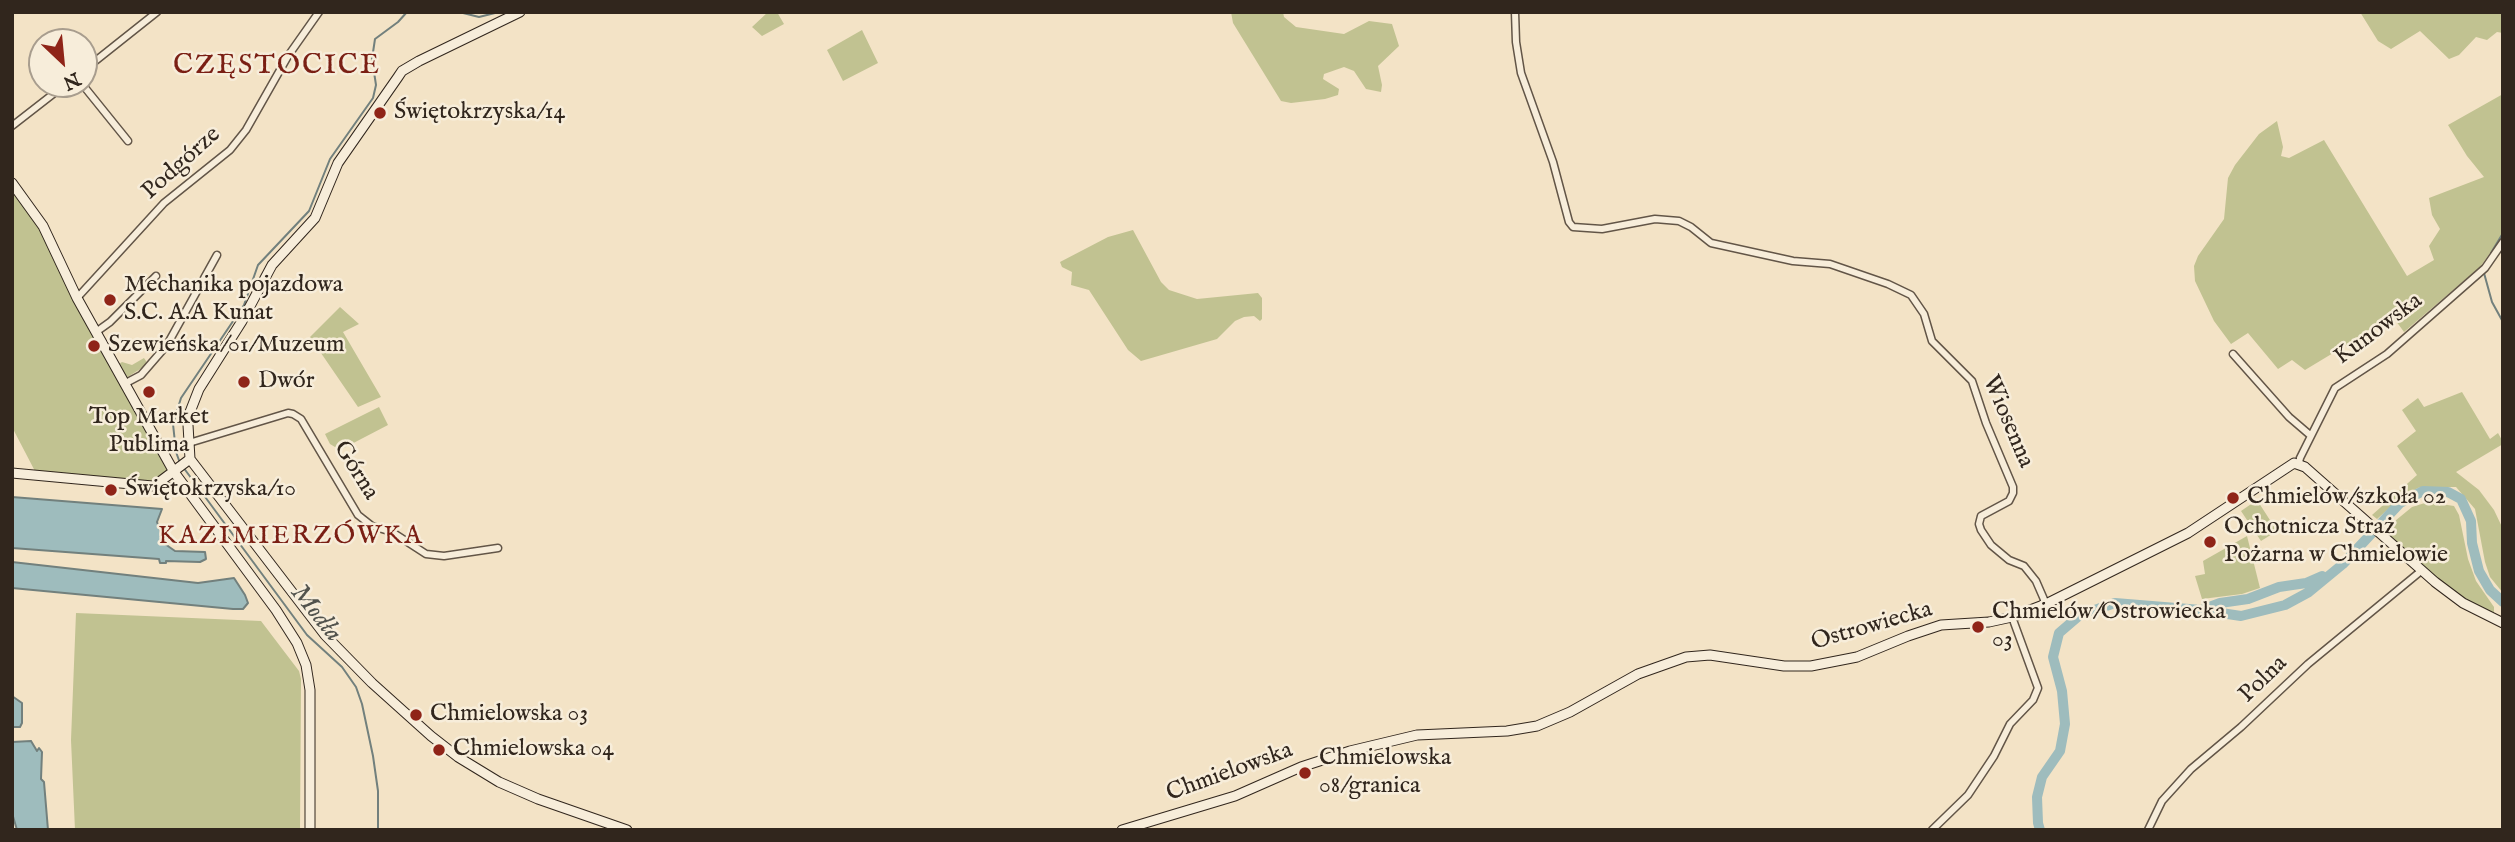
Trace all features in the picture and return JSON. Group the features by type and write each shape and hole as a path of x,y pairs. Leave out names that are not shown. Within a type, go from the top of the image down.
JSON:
{"street":[{"path":"98,59 157,12"},
{"name":"Podgórze","path":"78,298 164,203 230,150 246,130 288,56 319,12"},
{"path":"310,830 310,690 306,665 290,631 185,489 182,466 189,443 190,412 199,389 242,321 272,265 314,218 338,163 402,71 520,12"},
{"name":"Wiosenna","path":"1515,12 1521,73 1553,162 1569,222 1573,227 1602,229 1655,219 1670,220 1691,227 1711,243 1842,268 1911,295 1924,314 1932,341 1972,381 2013,487 2008,501 1981,516 1981,530 2001,554 2024,566 2032,574 2046,604"},
{"path":"12,127 48,98"},
{"path":"93,98 128,141"},
{"path":"12,183 43,226 124,384 182,466 326,635 372,683 458,757 499,782 622,829"},
{"name":"Kunowska","path":"2299,463 2310,435 2335,388 2387,354 2483,270 2503,242"},
{"path":"124,384 141,375 167,345 217,254"},
{"path":"96,332 110,322 156,276"},
{"path":"2233,354 2281,408 2310,435"},
{"name":"Górna","path":"189,443 293,414 301,419 359,515 372,526 392,532 426,554 444,556 498,548"},
{"path":"2299,463 2421,571 2463,603 2503,623"},
{"name":"Ostrowiecka","path":"1350,751 1417,735 1507,731 1537,726 1570,712 1638,674 1686,657 1710,655 1784,666 1811,666 1857,657 1932,628 2012,617 2046,604 2188,533 2290,465 2299,463"},
{"path":"154,486 182,466"},
{"path":"12,473 185,489"},
{"name":"Polna","path":"2148,830 2162,801 2191,769 2254,716 2308,664 2421,571"},
{"path":"1932,830 1968,795 1994,756 2010,724 2033,699 2038,688 2012,617"},
{"name":"Chmielowska","path":"1122,830 1235,796 1301,767 1350,751"}],"green space":[{"path":"768,12 777,12 784,24 762,36 752,27"},
{"path":"1231,12 1283,12 1284,17 1296,27 1344,34 1369,21 1392,24 1399,46 1378,66 1381,92 1366,89 1354,71 1344,67 1324,74 1323,79 1339,89 1338,95 1291,103 1281,101 1233,23"},
{"path":"2360,12 2503,12 2503,33 2497,32 2487,40 2476,37 2459,55 2449,59 2420,31 2391,49 2378,41"},
{"path":"862,30 878,63 843,81 827,50"},
{"path":"2503,94 2503,235 2480,267 2404,332 2396,321 2383,317 2363,335 2305,370 2292,360 2278,369 2248,333 2231,344 2214,321 2195,281 2194,266 2224,219 2228,178 2259,134 2277,121 2283,147 2281,156 2289,158 2324,140 2407,276 2434,260 2429,246 2440,229 2432,215 2429,198 2484,177 2448,125"},
{"path":"12,183 36,214 174,472 154,486 37,475 12,427"},
{"path":"1133,230 1161,282 1169,290 1197,299 1258,293 1262,298 1262,319 1260,321 1254,316 1244,317 1235,321 1217,339 1141,361 1128,350 1089,290 1071,285 1072,272 1062,267 1060,262 1108,237"},
{"path":"340,307 359,324 343,332 381,397 358,407 310,337"},
{"path":"144,358 148,364 126,378 119,364 122,362 132,365"},
{"path":"2462,392 2490,439 2498,433 2503,442 2456,472 2479,490 2494,510 2503,529 2503,593 2490,577 2485,562 2475,509 2456,487 2420,487 2404,495 2377,519 2372,515 2417,475 2397,446 2416,431 2402,410 2418,398 2424,407"},
{"path":"379,407 388,425 340,450 330,444 325,434"},
{"path":"2257,500 2277,531 2261,541 2241,511"},
{"path":"2428,502 2454,506 2459,515 2468,559 2476,581 2494,607 2494,614 2454,592 2384,530 2412,507"},
{"path":"2247,536 2260,588 2242,594 2202,599 2195,576 2205,574 2203,561"},
{"path":"76,613 261,621 299,671 301,679 300,830 75,830 71,740"}],"water":[{"path":"12,497 162,509 157,522 165,544 175,551 205,552 206,559 200,562 160,563 159,559 12,548"},
{"path":"12,562 198,583 234,578 248,603 243,609 233,609 12,588"},
{"path":"12,696 22,703 20,727 12,727"},
{"path":"31,741 37,751 39,748 42,752 41,779 44,782 48,830 17,830 12,813 12,742"}],"waterway":[{"name":"Modła","path":"180,463 173,424 181,398 244,305 258,265 309,211 330,159 373,98 376,85 372,59 375,39 407,12"},
{"name":"Modła","path":"459,12 479,17 499,12"},
{"path":"2491,253 2503,233"},
{"path":"2484,273 2492,302 2503,322"},
{"name":"Modła","path":"183,467 307,635 342,667 356,687 373,756 378,791 378,830"},
{"path":"2040,830 2037,797 2042,777 2060,751 2065,724 2062,691 2053,657 2059,633 2080,615 2115,603 2241,616 2285,605 2309,592 2343,564 2400,503 2423,491 2448,492 2461,499 2471,521 2472,543 2479,571 2490,590 2503,602"},
{"path":"2204,609 2220,603 2248,599 2279,587 2306,583 2322,576"}],"place":[{"name":"Świętokrzyska/14","path":"380,113"},
{"name":"Mechanika pojazdowa S.C. A.A Kunat","path":"110,300"},
{"name":"Szewieńska/01/Muzeum","path":"94,346"},
{"name":"Dwór","path":"244,382"},
{"name":"Top Market Publima","path":"149,392"},
{"name":"Świętokrzyska/10","path":"111,490"},
{"name":"Chmielów/szkoła 02","path":"2233,498"},
{"name":"Ochotnicza Straż Pożarna w Chmielowie","path":"2210,542"},
{"name":"Chmielów/Ostrowiecka 03","path":"1978,627"},
{"name":"Chmielowska 03","path":"416,715"},
{"name":"Chmielowska 04","path":"439,750"},
{"name":"Chmielowska 08/granica","path":"1305,773"}],"district":[{"name":"CZĘSTOCICE","path":"277,67"},
{"name":"KAZIMIERZÓWKA","path":"291,538"}]}
